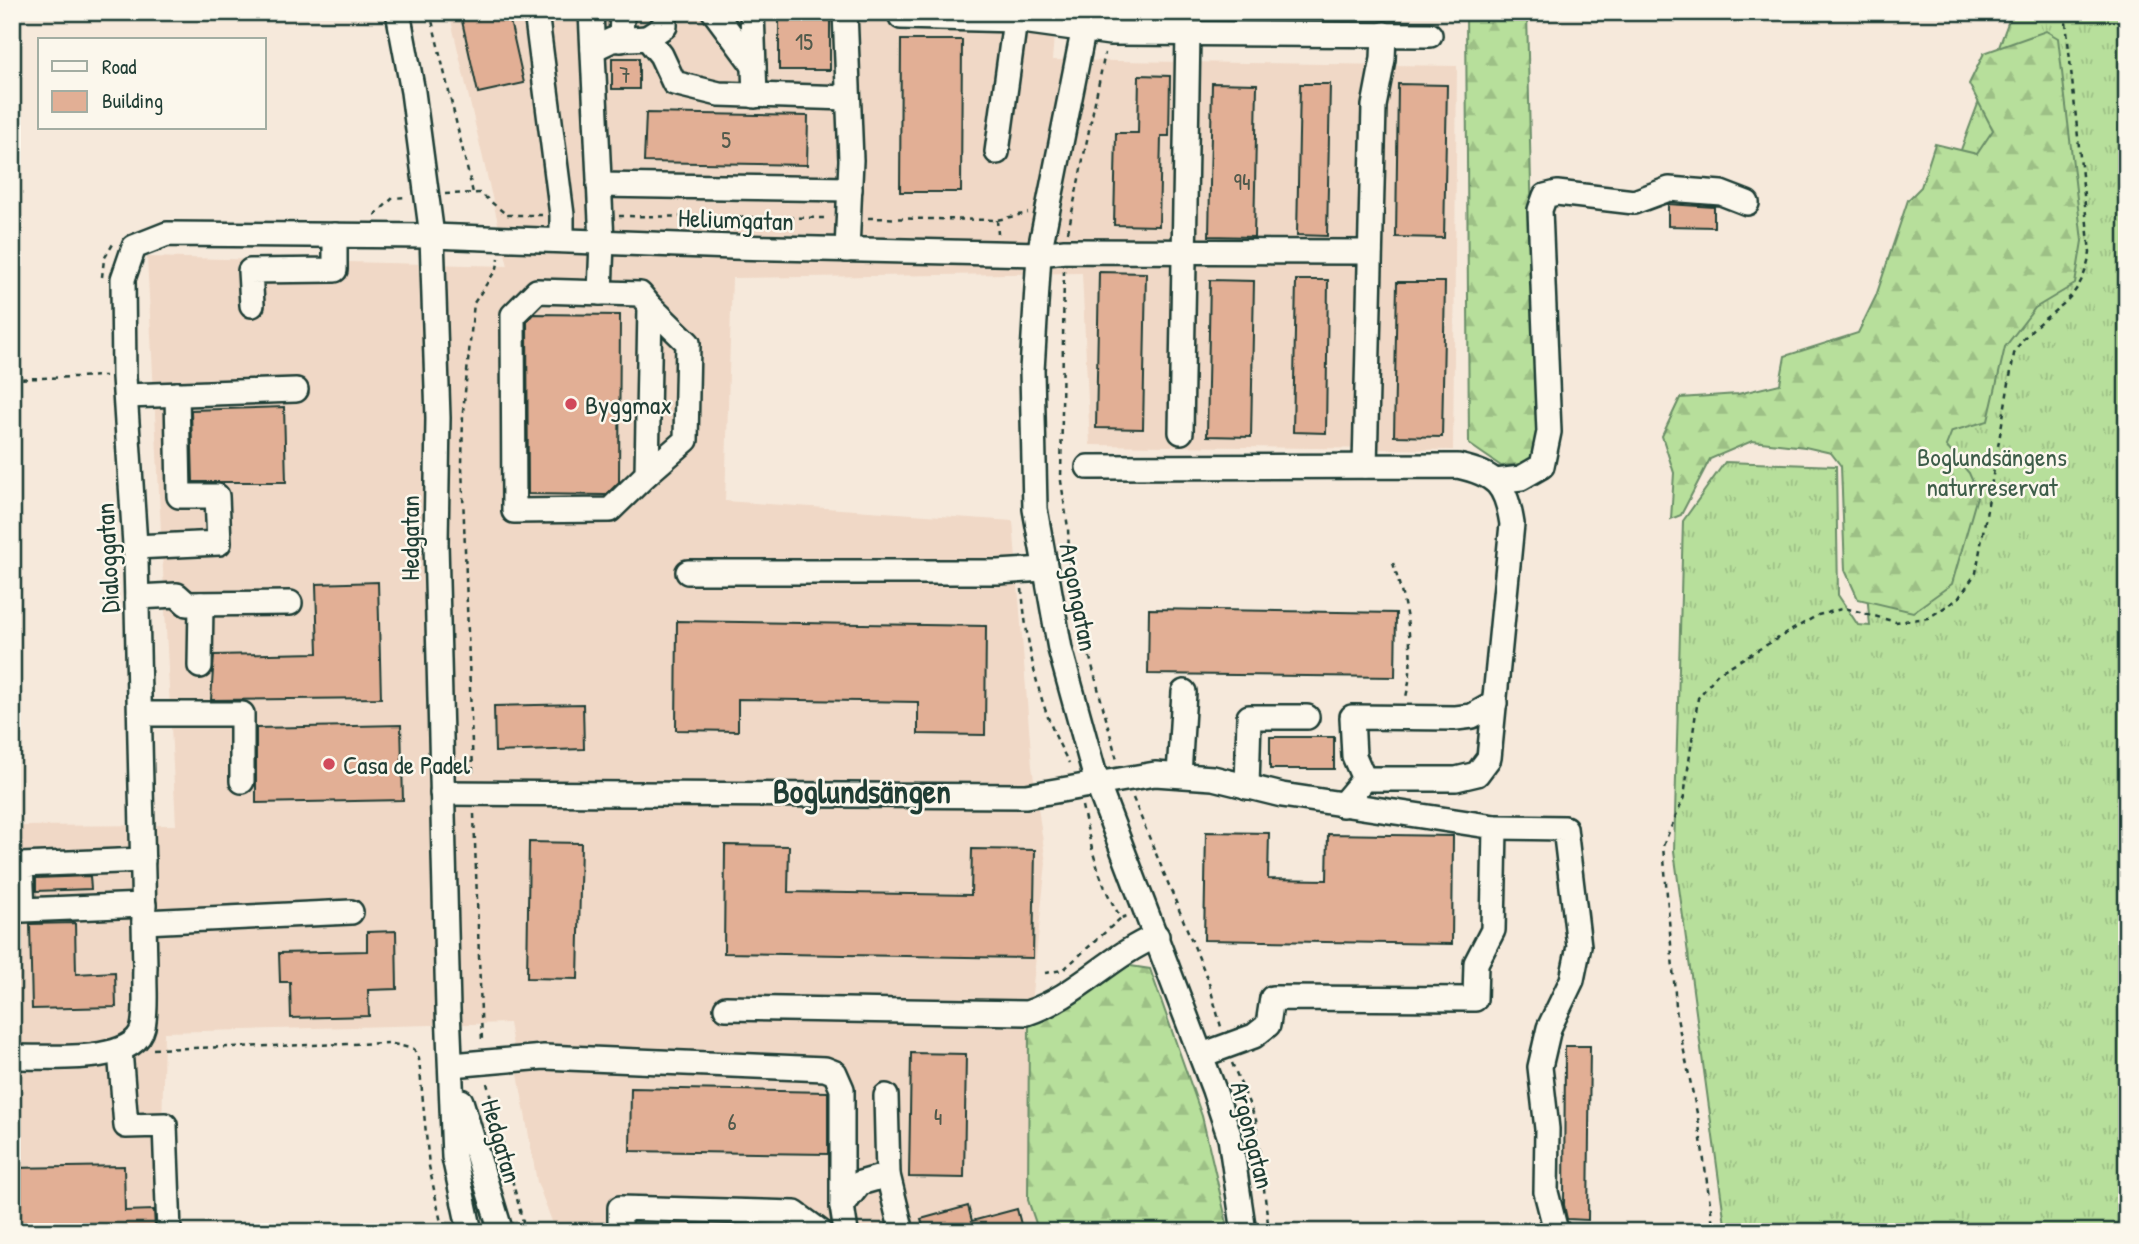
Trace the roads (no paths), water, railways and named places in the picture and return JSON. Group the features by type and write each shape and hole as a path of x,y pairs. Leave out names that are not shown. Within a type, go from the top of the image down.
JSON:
{"street":[{"name":"Hedgatan","path":"398,12 413,92 432,236 442,793 454,1157 470,1232"},
{"path":"536,12 562,215 562,240"},
{"path":"591,12 602,242 600,293"},
{"path":"714,12 754,66"},
{"path":"752,12 755,96"},
{"path":"845,12 850,189 847,250"},
{"path":"901,12 901,17 1085,22 1110,33 1188,32 1342,22 1384,34 1430,35"},
{"path":"621,40 622,14"},
{"path":"593,50 612,40 647,38 665,26 665,15"},
{"path":"997,152 1015,20"},
{"name":"Argongatan","path":"1085,22 1039,254 1032,440 1035,509 1044,569 1070,694 1097,783 1202,1055 1230,1138 1244,1232"},
{"path":"1181,432 1188,32"},
{"path":"1365,466 1374,106 1383,59 1384,34"},
{"path":"647,38 661,55 674,83 719,94 848,98"},
{"path":"599,186 850,189"},
{"path":"1496,481 1521,478 1542,466 1549,432 1540,210 1545,196 1557,192 1634,202 1669,189 1721,193 1747,203"},
{"name":"Dialoggatan","path":"120,1050 131,1046 142,1029 144,913 137,597 125,396 122,279 134,247 167,234 432,236"},
{"path":"252,305 250,271 335,270 335,235"},
{"name":"Heliumgatan","path":"432,236 1039,254"},
{"path":"1039,254 1065,251 1370,252"},
{"path":"537,291 600,293 640,294 688,343 686,440 610,510 514,511 513,315 537,291"},
{"path":"647,474 650,306"},
{"path":"125,396 296,390"},
{"path":"135,547 219,543 217,496 179,496 177,394"},
{"path":"1088,467 1458,466 1479,471 1496,481 1508,498 1512,524 1489,758 1477,774 1457,779 1364,779 1342,805"},
{"path":"688,572 998,572 1044,569"},
{"path":"137,597 177,595 187,604 290,603"},
{"path":"201,604 201,666"},
{"path":"1180,775 1184,692"},
{"path":"1364,779 1354,756 1352,717 1472,716 1495,704"},
{"path":"140,714 242,714 242,781"},
{"path":"1247,787 1249,717 1307,718"},
{"path":"442,793 1026,796 1155,774 1180,775 1342,805 1495,827 1565,828 1578,946 1572,980 1549,1028 1540,1067 1547,1129 1546,1192 1555,1227 1559,1232"},
{"path":"1202,1055 1254,1036 1268,1025 1272,998 1475,999 1476,963 1493,930 1495,827"},
{"path":"143,860 21,865 23,910 144,913 351,912"},
{"path":"726,1008 1027,1013 1056,1003 1135,945 1157,936"},
{"path":"12,1057 109,1055 120,1050 127,1126 166,1125 169,1232"},
{"path":"452,1065 544,1057 825,1069 835,1073 842,1089 842,1206 846,1232"},
{"name":"Hedgatan","path":"452,1065 501,1232"},
{"path":"886,1096 888,1175 902,1232"},
{"path":"842,1206 860,1183 888,1175"},
{"path":"620,1232 620,1208 795,1213 821,1232"}],"place":[{"name":"Byggmax","path":"571,404"},
{"name":"Casa de Padel","path":"329,764"}],"district":[{"name":"Boglundsängen","path":"862,791"}],"park label":[{"name":"Boglundsängens naturreservat","path":"1992,471"}]}
